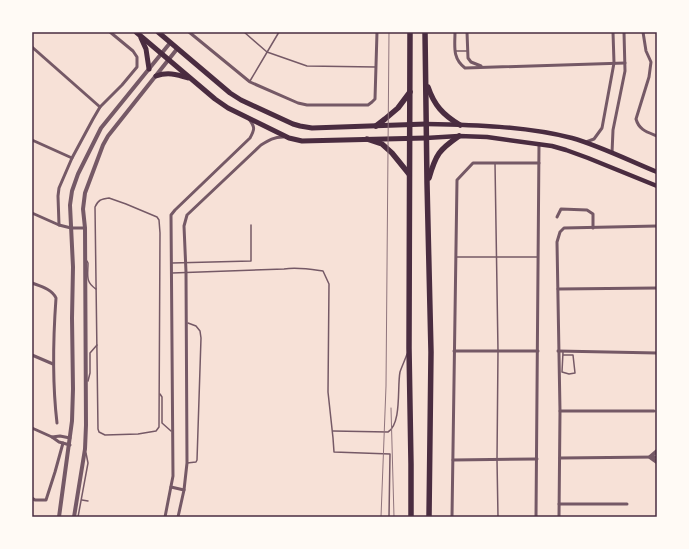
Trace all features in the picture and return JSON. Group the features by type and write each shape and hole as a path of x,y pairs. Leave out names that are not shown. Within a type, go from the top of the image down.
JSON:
{"highway":[{"path":"410,32 409,348 411,517"},
{"path":"425,32 431,352 429,517"},
{"path":"426,81 431,94 442,112 460,125"},
{"path":"376,126 398,108 410,92"},
{"path":"427,183 435,159 440,150 459,136"},
{"path":"367,138 382,144 392,153 409,175"}],"main road":[{"path":"158,32 230,93 242,100 300,126 312,128 426,124 493,126 535,131 586,142 657,172"},
{"path":"138,33 215,99 228,108 289,138 302,140 459,136 487,137 539,144 566,150 657,186"},
{"path":"138,33 146,49 149,69"},
{"path":"156,76 173,73 191,78"}],"street":[{"path":"59,225 58,196 72,158 100,107 122,85 137,67 137,57 110,32"},
{"path":"191,32 250,82 298,104 307,106 368,105 375,99 377,32"},
{"path":"455,32 455,51 458,62 465,68 625,63"},
{"path":"467,32 468,58 471,62 483,67"},
{"path":"586,142 594,139 602,128 614,63 613,32"},
{"path":"612,153 613,130 625,71 624,32"},
{"path":"643,32 646,51 651,62 649,77 636,119 642,130 657,136"},
{"path":"59,517 72,422 73,266 70,205 72,191 78,174 101,128 170,43"},
{"path":"32,47 100,107"},
{"path":"74,517 85,449 85,193 103,145 108,136 177,49"},
{"path":"651,62 657,65"},
{"path":"165,517 173,476 171,215 250,138 254,130 253,125 248,118"},
{"path":"178,517 184,490 187,463 186,262 184,226 187,215 261,145 276,137 283,136 289,138"},
{"path":"32,140 72,158"},
{"path":"536,517 539,144"},
{"path":"452,517 457,180 473,162 539,163"},
{"path":"558,217 561,209 588,210 593,214 593,228"},
{"path":"32,213 59,225 71,228 85,228"},
{"path":"559,517 560,411 558,351 558,242 560,232 564,228 657,226"},
{"path":"32,283 49,290 56,298 53,364 56,423"},
{"path":"558,289 657,288"},
{"path":"454,351 538,351"},
{"path":"558,351 563,353 657,352"},
{"path":"32,355 53,364"},
{"path":"560,411 654,411"},
{"path":"32,428 52,437 59,442 70,445"},
{"path":"52,437 60,436 70,438"},
{"path":"32,498 35,500 46,500 63,443"},
{"path":"650,457 657,451"},
{"path":"650,457 657,462"},
{"path":"560,458 657,457"},
{"path":"453,460 537,460"},
{"path":"171,487 184,490"},
{"path":"559,504 627,504"}],"lane":[{"path":"244,32 267,52 307,66 376,67"},
{"path":"250,82 278,32"},
{"path":"455,51 467,51"},
{"path":"495,163 498,351 498,517"},
{"path":"109,198 157,216 159,220 160,233 159,427 156,431 138,434 105,435 98,429 96,288 94,207 97,202 102,199 109,198"},
{"path":"172,263 251,261 252,225"},
{"path":"456,257 538,257"},
{"path":"85,258 88,263 88,282 91,286 96,288"},
{"path":"172,272 295,268 323,271 329,284 328,392 334,452 390,454 389,517"},
{"path":"186,322 196,326 200,331 201,338 197,460 196,462 187,463"},
{"path":"85,386 90,373 90,353 96,345"},
{"path":"332,431 388,432 392,429 396,420 400,371 409,348"},
{"path":"563,353 573,355 575,373 569,374 562,372 563,353"},
{"path":"159,392 162,397 162,423 173,432"},
{"path":"78,517 88,463 85,449"},
{"path":"82,500 88,501"}],"tram line":[{"path":"381,517 386,386 389,32"},
{"path":"391,408 394,517"}]}
